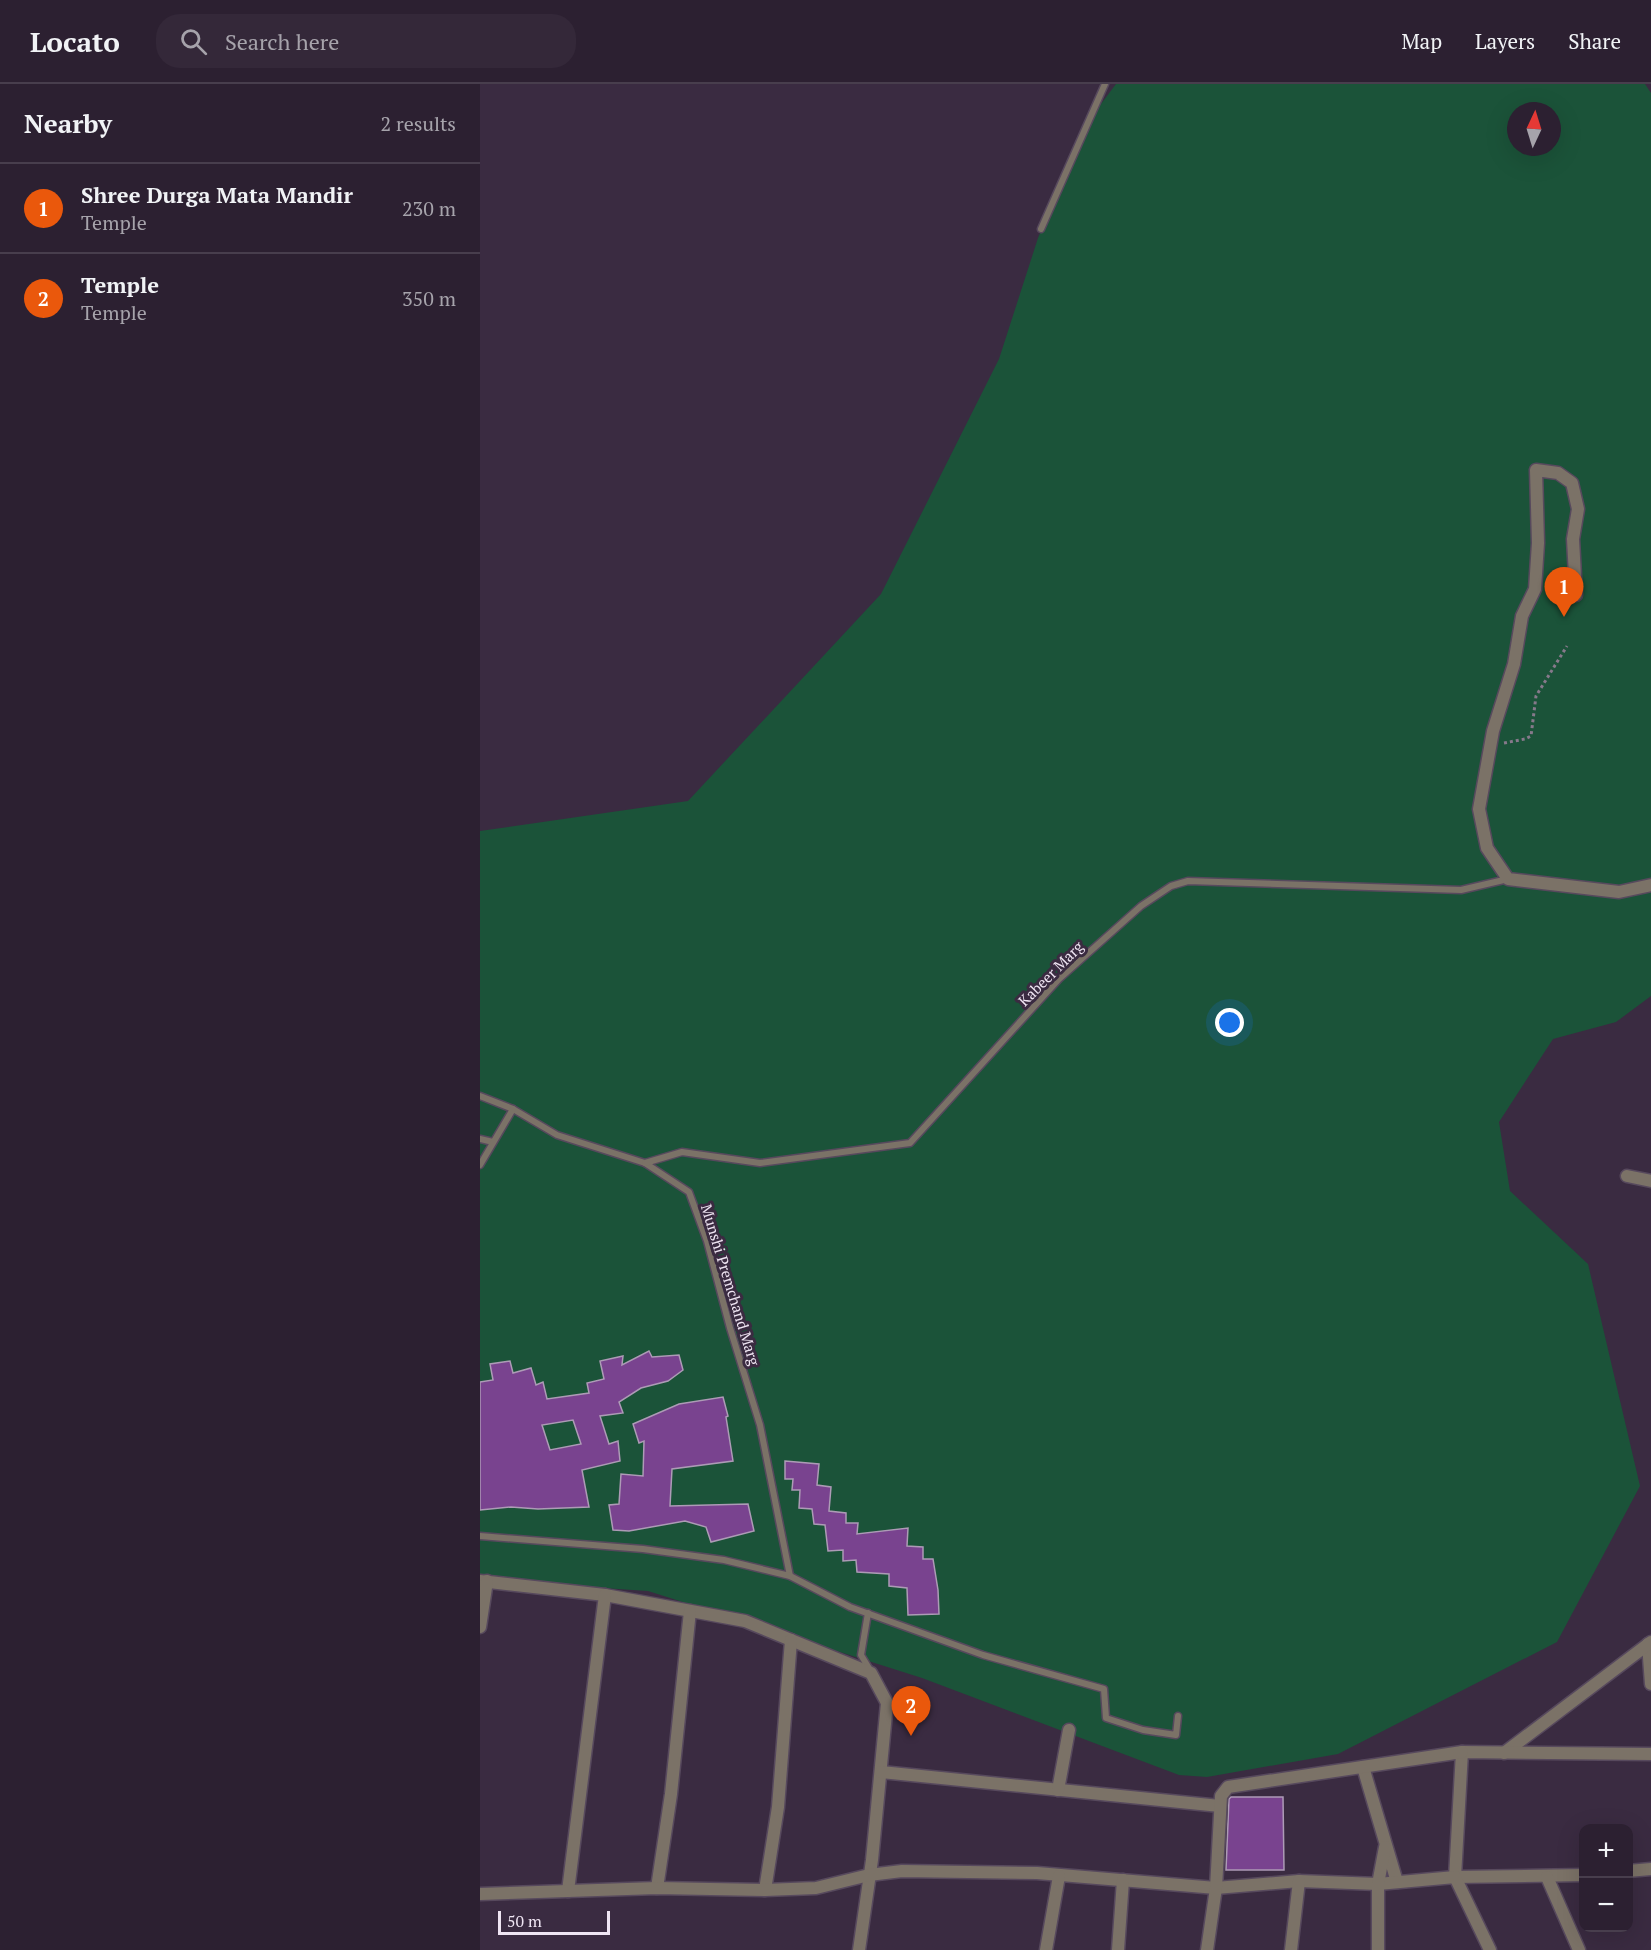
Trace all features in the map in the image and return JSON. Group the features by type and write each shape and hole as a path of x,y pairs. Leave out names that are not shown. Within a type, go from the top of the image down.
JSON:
{"street":[{"path":"1576,595 1573,538 1578,509 1572,483 1558,473 1536,470 1538,543 1535,588 1522,616 1514,664 1491,745 1479,809 1487,848 1508,879 1619,892 1651,885"},
{"path":"1627,1176 1651,1181"},
{"path":"480,1627 483,1581 605,1595 745,1621 872,1673 887,1703 870,1875 859,1950"},
{"path":"568,1891 605,1595"},
{"path":"657,1888 671,1794 690,1611"},
{"path":"765,1890 778,1808 791,1640"},
{"path":"1650,1643 1651,1684"},
{"path":"1504,1753 1650,1643"},
{"path":"1058,1790 1069,1731"},
{"path":"1462,1752 1455,1877 1490,1950"},
{"path":"1208,1950 1216,1888 1221,1796 1228,1788 1462,1752 1651,1754"},
{"path":"1363,1767 1397,1882"},
{"path":"881,1772 1220,1806"},
{"path":"1378,1950 1378,1884 1386,1844"},
{"path":"1633,1871 1651,1869"},
{"path":"480,1894 657,1888 765,1890 816,1888 870,1875 902,1871 1037,1874 1216,1888 1299,1881 1378,1884 1455,1877 1579,1875"},
{"path":"1046,1950 1059,1876"},
{"path":"1547,1877 1579,1950"},
{"path":"1118,1950 1123,1880"},
{"path":"1291,1950 1299,1881"}],"lane":[{"path":"1041,229 1105,84"},
{"name":"Kabeer Marg","path":"645,1163 682,1152 760,1163 910,1143 1059,979 1141,906 1171,886 1188,881 1461,890 1508,879"},
{"name":"Munshi Premchand Marg","path":"480,1096 513,1108 557,1135 645,1163 689,1192 707,1241 730,1328 760,1425 790,1576"},
{"path":"480,1165 513,1108"},
{"path":"480,1139 494,1142"},
{"path":"480,1536 643,1548 724,1560 790,1576 850,1607 983,1655 1104,1689 1106,1718 1176,1736 1178,1716"},
{"path":"868,1613 861,1655 872,1673"}],"path":[{"path":"1491,745 1526,739 1531,736 1536,696 1567,646"}],"green space":[{"path":"1116,84 1645,84 1651,93 1651,996 1616,1022 1553,1039 1499,1122 1510,1191 1588,1264 1640,1486 1557,1642 1338,1754 1207,1777 1179,1775 922,1678 648,1591 480,1580 480,831 688,801 881,594 999,359 1038,238 1082,129"}],"building":[{"path":"649,1351 652,1357 679,1355 683,1370 668,1381 641,1388 619,1402 623,1413 600,1416 609,1444 618,1441 620,1461 582,1470 589,1507 538,1509 511,1507 480,1510 480,1382 493,1380 490,1364 510,1361 513,1373 531,1368 536,1385 543,1382 547,1399 589,1393 587,1383 604,1379 600,1361 623,1356 622,1365","holes":["573,1420 581,1444 550,1450 542,1425"]},
{"path":"723,1397 728,1416 726,1417 733,1461 672,1469 670,1506 748,1504 754,1531 711,1542 706,1527 685,1521 629,1531 613,1530 609,1505 619,1504 621,1474 643,1476 644,1441 639,1443 633,1424 679,1404"},
{"path":"785,1461 819,1464 817,1485 831,1487 829,1511 846,1513 846,1523 858,1523 857,1534 908,1528 907,1546 923,1547 923,1559 933,1559 939,1614 908,1615 907,1588 889,1586 889,1574 857,1572 856,1560 843,1561 843,1550 828,1551 825,1525 814,1524 812,1509 799,1508 800,1490 792,1490 793,1479 785,1479"},
{"path":"1231,1797 1283,1797 1284,1870 1226,1870 1229,1799"}],"place":[{"name":"Shree Durga Mata Mandir","path":"1564,617"},
{"name":"Temple","path":"911,1736"}]}
